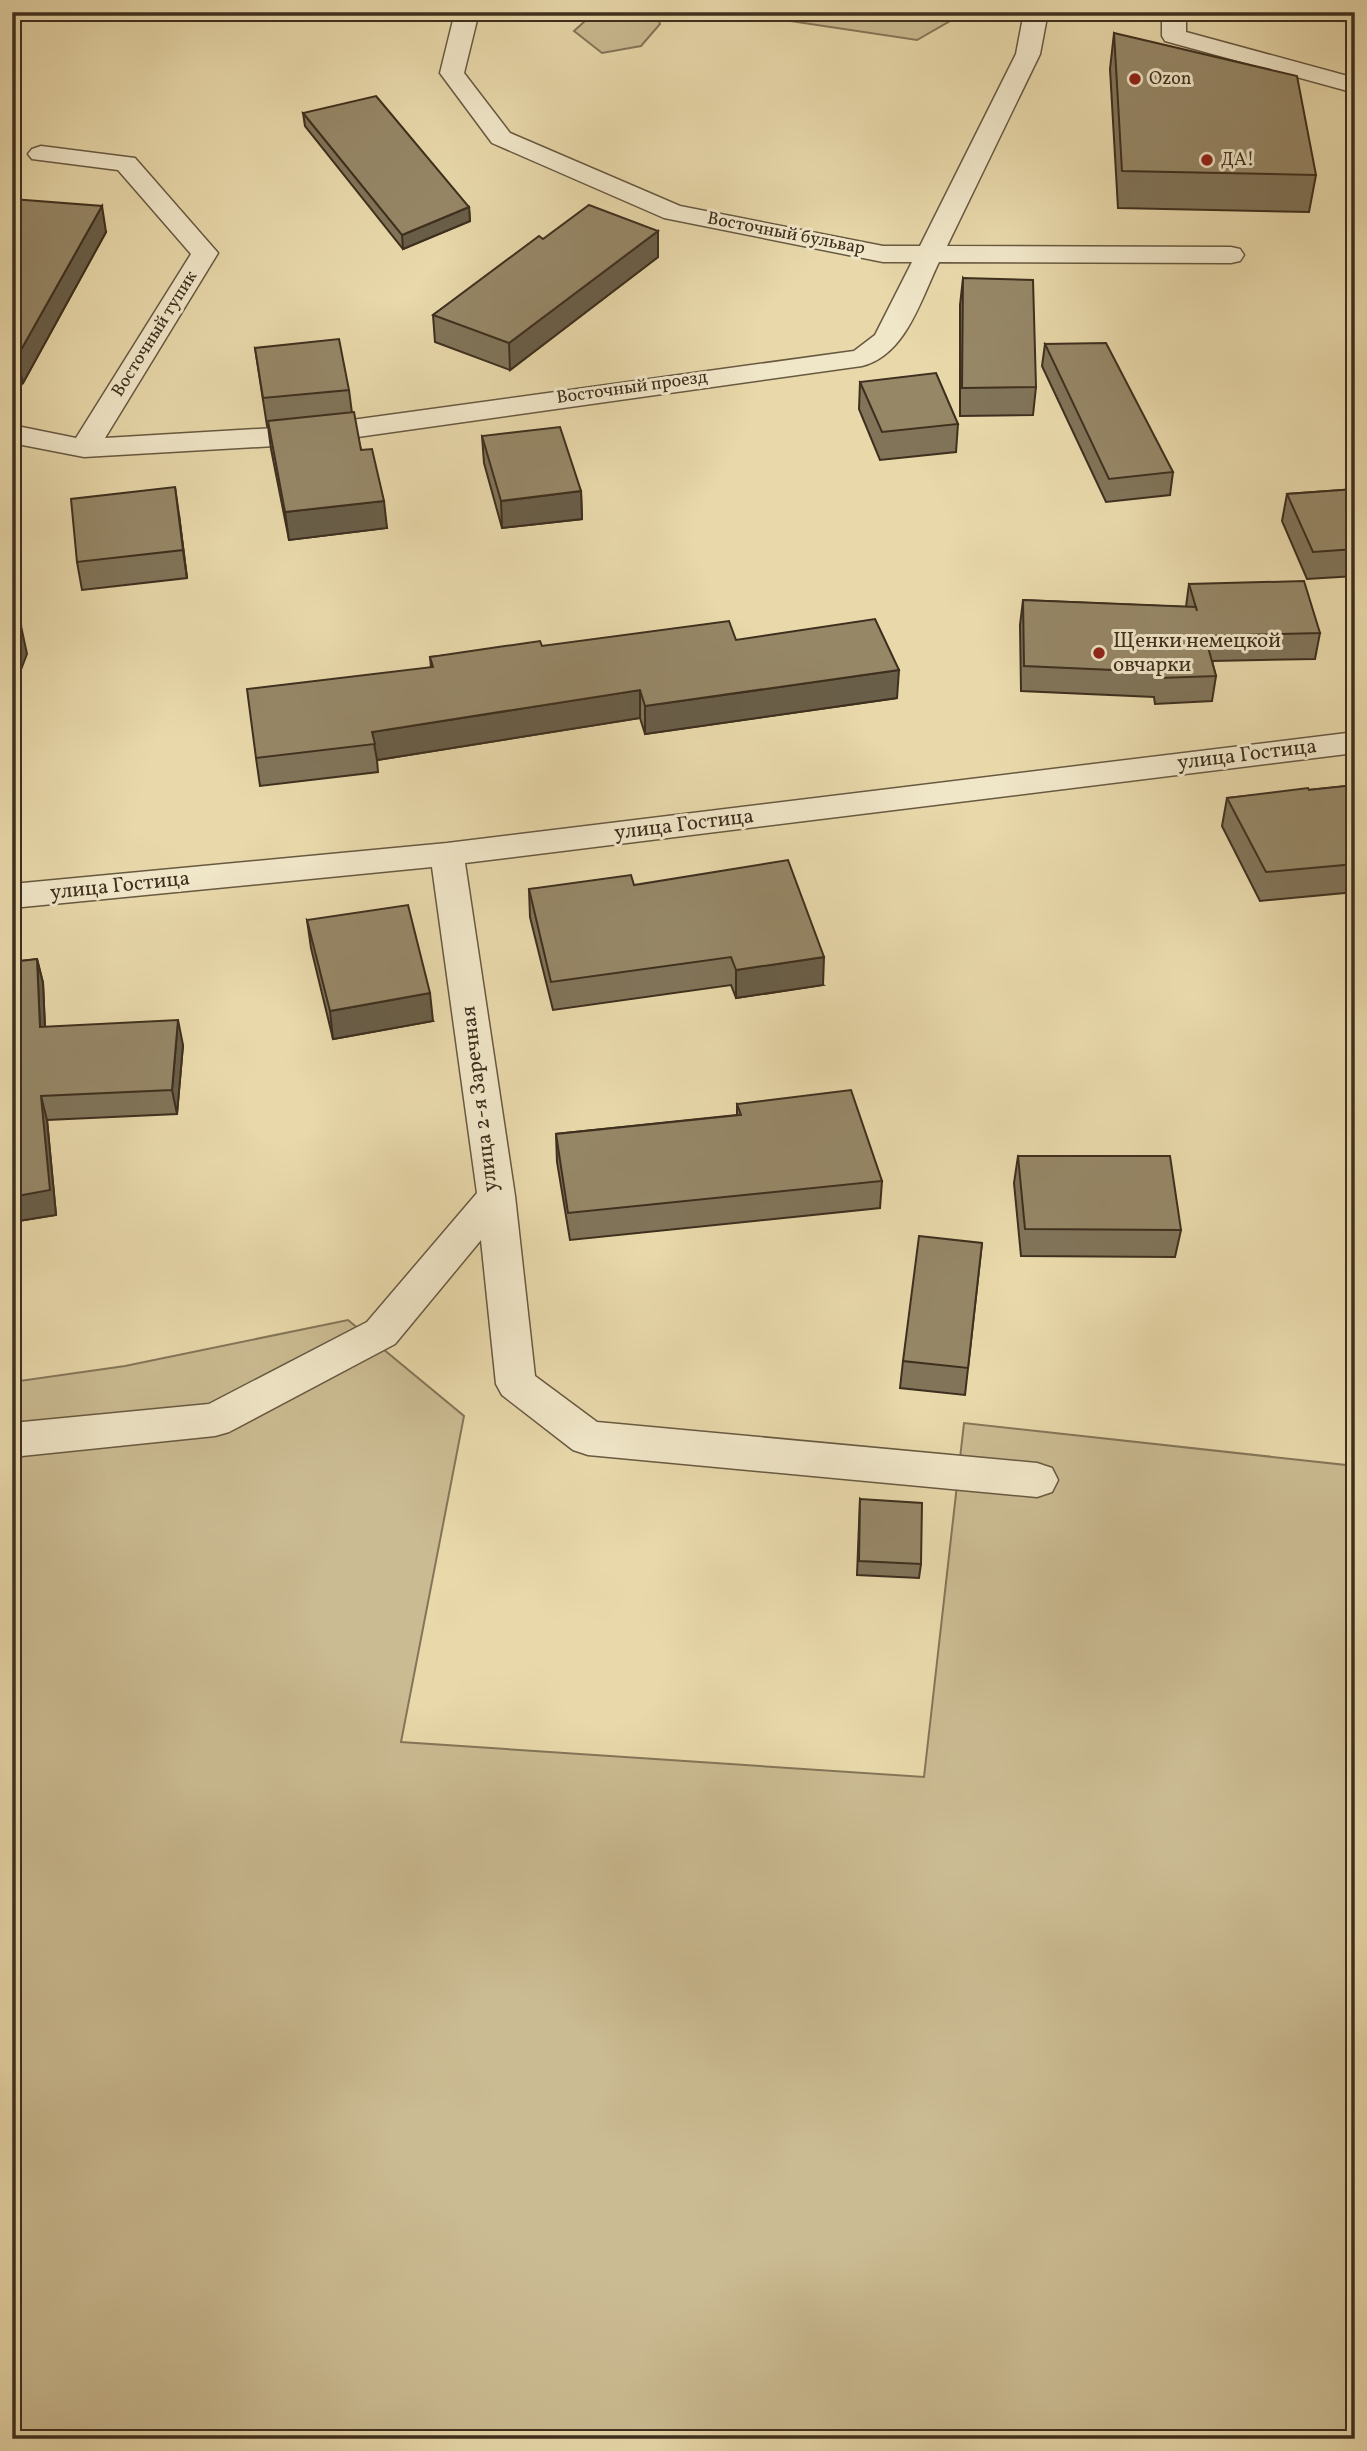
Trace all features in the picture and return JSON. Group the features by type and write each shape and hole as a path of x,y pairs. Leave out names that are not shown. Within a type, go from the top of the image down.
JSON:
{"street":[{"name":"Восточный бульвар","path":"467,12 452,73 501,138 673,212 883,254 930,252 1231,255"},
{"name":"Восточный проезд","path":"12,434 84,448 308,435 593,393 862,358 887,340 1028,54 1036,12"},
{"path":"1174,12 1174,36 1355,86"},
{"name":"Восточный тупик","path":"41,154 126,163 205,253 84,448"},
{"name":"улица Гостица","path":"12,896 447,854 1355,741"},
{"name":"улица 2-я Заречная","path":"12,1440 215,1420 381,1333 496,1196 447,854"},
{"path":"496,1196 516,1384 588,1438 1037,1480"}],"shaded area":[{"path":"595,12 656,12 660,24 641,46 602,53 574,31"},
{"path":"730,12 1019,14 952,20 917,40"},
{"path":"348,1320 464,1416 401,1742 924,1777 964,1423 1355,1466 1355,2439 12,2439 12,1382 125,1366"}],"building":[{"name":"ДА!","path":"1114,33 1297,76 1316,175 1122,171"},
{"path":"376,96 469,207 402,235 303,113"},
{"path":"12,199 102,206 17,357 12,356"},
{"path":"589,205 658,231 509,343 433,315 539,236 543,239"},
{"path":"963,278 1033,280 1036,387 962,388"},
{"path":"339,339 349,390 263,398 255,348"},
{"path":"1106,343 1173,472 1109,479 1045,344"},
{"path":"936,373 958,424 882,432 860,382"},
{"path":"354,412 361,450 372,449 384,501 285,512 268,421"},
{"path":"560,427 581,491 501,501 482,436"},
{"path":"175,487 183,550 77,562 71,499"},
{"path":"1355,489 1355,549 1313,552 1287,494"},
{"path":"1304,581 1320,633 1205,636 1216,676 1159,678 1158,672 1024,666 1023,600 1196,607 1189,584"},
{"path":"875,619 899,670 645,706 640,690 372,732 375,744 256,758 247,689 433,667 430,657 540,641 542,646 729,621 736,640"},
{"path":"12,626 21,626 12,649"},
{"path":"1355,785 1355,864 1266,872 1227,798 1308,788"},
{"path":"788,860 824,957 736,970 731,957 551,982 529,889 631,875 634,885"},
{"path":"408,905 430,993 330,1011 307,920"},
{"path":"37,959 40,1027 178,1020 172,1090 41,1096 50,1190 12,1197 12,962"},
{"path":"851,1090 882,1181 568,1213 556,1134 741,1115 737,1104"},
{"path":"1018,1156 1170,1156 1181,1230 1025,1229"},
{"path":"919,1236 982,1243 968,1368 903,1361"},
{"path":"860,1499 922,1503 921,1564 859,1561"}],"place":[{"name":"Ozon","path":"1135,79"},
{"name":"ДА!","path":"1207,160"},
{"name":"Щенки немецкой овчарки","path":"1099,653"}]}
